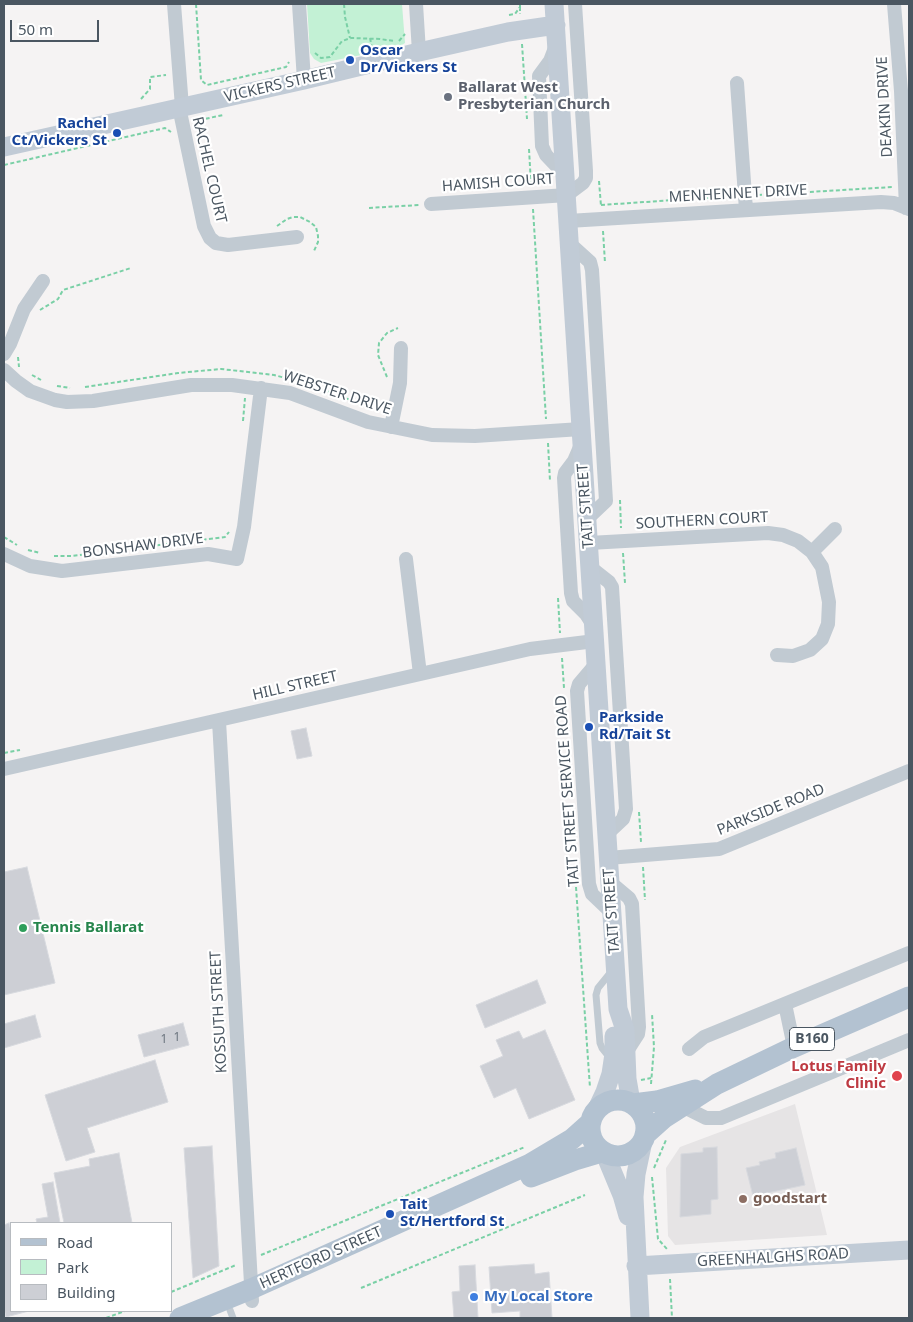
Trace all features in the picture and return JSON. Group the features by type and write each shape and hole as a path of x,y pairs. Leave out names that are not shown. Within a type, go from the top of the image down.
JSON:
{"main road":[{"name":"B160","path":"603,1153 610,1156 624,1156 635,1150 655,1125 717,1084 794,1047 909,997"},
{"name":"B160","path":"592,1108 614,1100 632,1103 657,1100 717,1084"},
{"path":"632,1103 644,1118 644,1138"},
{"path":"592,1108 590,1130 593,1141 603,1153"},
{"name":"HERTFORD STREET","path":"224,1316 251,1295 530,1164 565,1145 580,1134 592,1108"},
{"name":"HERTFORD STREET","path":"180,1318 251,1295 548,1170 583,1157 603,1153"}],"street":[{"path":"174,4 180,107"},
{"path":"300,4 304,80"},
{"path":"416,4 419,52"},
{"name":"TAIT STREET","path":"554,4 618,1009 624,1024 619,1061 608,1086 592,1108"},
{"path":"567,195 583,182 586,174 575,4"},
{"name":"DEAKIN DRIVE","path":"894,4 905,91 908,208"},
{"name":"VICKERS STREET","path":"4,147 521,30 556,34"},
{"path":"736,83 746,210"},
{"name":"RACHEL COURT","path":"180,107 204,226 210,238 216,243 228,245 297,238"},
{"name":"HAMISH COURT","path":"431,204 567,195"},
{"name":"MENHENNET DRIVE","path":"568,220 882,202 894,203 908,208"},
{"path":"569,243 590,262 592,270 606,501 587,519"},
{"path":"11,355 10,344 24,309 43,281"},
{"path":"391,428 400,383 401,348"},
{"name":"WEBSTER DRIVE","path":"4,370 30,391 55,400 67,402 93,401 191,385 222,384 254,387 296,395 363,420 423,434 450,436 547,431 582,435"},
{"name":"BONSHAW DRIVE","path":"4,554 30,566 62,571 208,554 237,558 243,535 254,387"},
{"path":"582,435 574,461 564,477 572,600 589,617 594,633"},
{"path":"812,552 835,529"},
{"name":"SOUTHERN COURT","path":"589,544 768,533 789,537 801,543 812,552 821,564 825,577 829,608 827,629 820,641 808,651 793,656 777,655"},
{"path":"406,559 420,674"},
{"path":"590,567 609,582 612,587 625,800 624,818 607,834"},
{"name":"HILL STREET","path":"4,769 594,633"},
{"name":"TAIT STREET SERVICE ROAD","path":"596,664 579,684 577,691 589,884 594,896 612,913"},
{"name":"KOSSUTH STREET","path":"219,720 251,1295"},
{"name":"PARKSIDE ROAD","path":"608,858 719,849 909,771"},
{"path":"610,882 629,898 632,904 640,1027 638,1034 619,1061"},
{"path":"689,1049 701,1038 909,952"},
{"path":"785,1004 794,1047"},
{"path":"680,1107 706,1118 721,1118 909,1040"},
{"name":"TAIT STREET","path":"619,1061 627,1079 632,1103"},
{"path":"640,1318 635,1244 634,1185 644,1138"},
{"path":"603,1153 622,1196 635,1244"},
{"name":"GREENHALGHS ROAD","path":"636,1266 669,1275 909,1250"}],"lane":[{"path":"616,963 596,995 600,1046 610,1058 619,1061"}],"path":[{"path":"196,4 201,80 208,84 286,66 292,59"},
{"path":"344,4 350,38"},
{"path":"506,16 514,14 520,5"},
{"path":"520,5 527,118"},
{"path":"302,46 314,45 315,54 321,58 330,57 342,41 350,38 370,38 398,42"},
{"path":"369,52 372,51 370,38"},
{"path":"134,101 143,99 150,89 150,77 200,72"},
{"path":"4,164 165,128 172,133 174,138 185,136 197,133 195,127 200,120"},
{"path":"529,148 547,431"},
{"path":"601,205 892,187"},
{"path":"369,208 431,204"},
{"path":"275,227 293,217 300,217 310,222 316,227 318,236 318,242 314,251"},
{"path":"36,314 42,308 58,299 63,290 131,268"},
{"path":"388,382 386,372 378,355 379,346 387,332 398,328"},
{"path":"11,355 19,367"},
{"path":"84,388 200,370 221,369 251,372"},
{"path":"27,372 46,382"},
{"path":"53,385 77,388"},
{"path":"243,424 254,387"},
{"path":"377,410 384,405"},
{"path":"4,537 30,550 48,555 63,556 225,537 230,532"},
{"path":"4,753 20,750"},
{"path":"589,1089 592,1108"},
{"path":"666,1140 652,1174 658,1239 668,1250 672,1318"},
{"path":"172,1292 527,1146"},
{"path":"362,1288 585,1195"},
{"path":"106,1318 122,1312"}],"shaded area":[{"name":"goodstart","path":"795,1104 827,1235 675,1245 668,1236 666,1168 680,1147"}],"green space":[{"path":"307,4 402,4 405,43 397,48 321,63 314,59 310,53"}],"building":[{"path":"306,728 312,756 297,759 291,731"},
{"name":"Tennis Ballarat","path":"27,867 55,983 4,995 4,872"},
{"path":"537,980 546,1003 485,1028 476,1005"},
{"path":"35,1015 41,1037 4,1048 4,1024"},
{"path":"183,1023 189,1045 144,1057 138,1035"},
{"path":"545,1030 575,1100 529,1119 516,1088 494,1098 480,1066 503,1056 496,1040 519,1031 523,1039"},
{"path":"155,1060 168,1102 87,1128 95,1152 66,1161 45,1095"},
{"path":"212,1146 219,1266 193,1278 184,1148"},
{"path":"717,1147 718,1199 711,1200 711,1214 680,1217 681,1154 703,1152 703,1148"},
{"path":"796,1148 805,1185 753,1196 746,1168 760,1165 759,1162 776,1158 775,1153"},
{"path":"119,1153 132,1222 64,1222 54,1173 90,1166 89,1159"},
{"path":"53,1182 60,1222 37,1222 36,1219 48,1217 42,1184"},
{"path":"9,1223 10,1228 10,1312 25,1312 6,1317 4,1308 4,1225"},
{"path":"534,1264 535,1274 549,1272 552,1318 520,1318 520,1311 492,1313 489,1267"},
{"path":"475,1265 478,1318 454,1318 452,1292 460,1291 459,1266"}],"place":[{"name":"Oscar Dr/Vickers St","path":"350,60"},
{"name":"Ballarat West Presbyterian Church","path":"448,97"},
{"name":"Rachel Ct/Vickers St","path":"117,133"},
{"name":"Parkside Rd/Tait St","path":"589,727"},
{"name":"Tennis Ballarat","path":"23,928"},
{"name":"Lotus Family Clinic","path":"897,1076"},
{"name":"goodstart","path":"743,1199"},
{"name":"Tait St/Hertford St","path":"390,1214"},
{"name":"My Local Store","path":"474,1297"}]}
